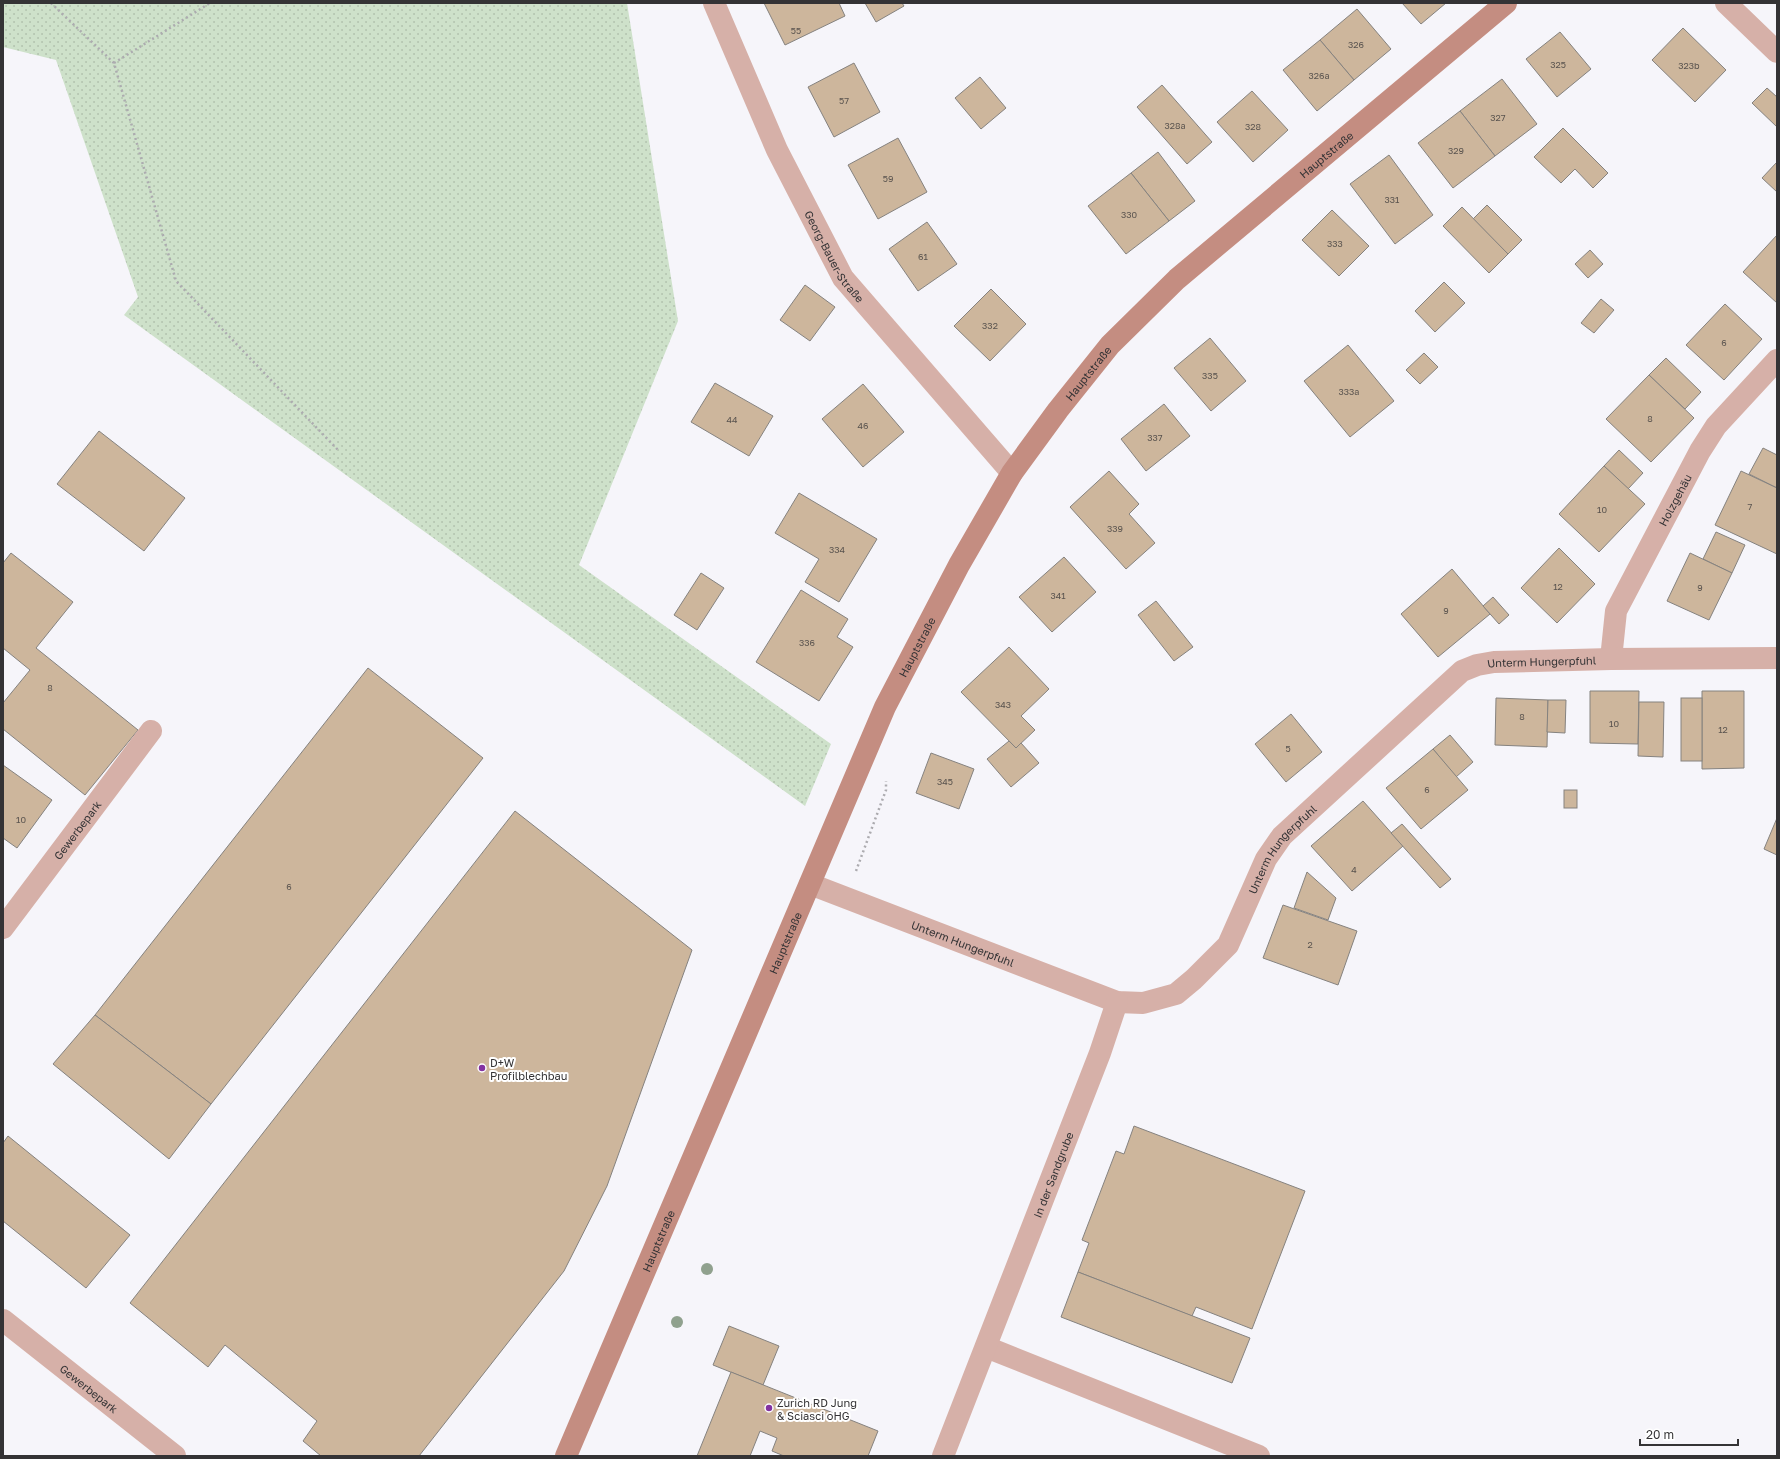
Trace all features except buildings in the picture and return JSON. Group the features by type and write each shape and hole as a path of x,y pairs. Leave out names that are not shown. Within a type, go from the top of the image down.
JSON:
{"street":[{"name":"Georg-Bauer-Straße","path":"714,3 777,150 843,278 1012,473"},
{"name":"Hauptstraße","path":"566,1456 885,707 958,565 1012,473 1058,410 1110,345 1177,279 1506,3"},
{"path":"1726,3 1777,52"},
{"name":"Holzgehäu","path":"1611,659 1612,632 1616,611 1700,451 1716,426 1777,360"},
{"name":"Unterm Hungerpfuhl","path":"810,884 1117,1002 1143,1003 1176,994 1194,980 1228,945 1266,859 1282,836 1462,671 1477,665 1494,662 1611,659 1777,658"},
{"name":"Gewerbepark","path":"3,928 151,731"},
{"name":"In der Sandgrube","path":"943,1456 1100,1053 1117,1002"},
{"name":"Gewerbepark","path":"3,1320 175,1456"},
{"path":"986,1347 1259,1456"}],"path":[{"path":"51,3 114,63 176,281 339,451"},
{"path":"114,63 210,3"}],"green space":[{"path":"3,3 627,3 678,321 579,565 831,744 805,806 124,315 138,297 56,60 3,47"}],"place":[{"name":"D+W Profilblechbau","path":"482,1068"},
{"name":"Zurich RD Jung & Sciasci oHG","path":"769,1408"}]}
